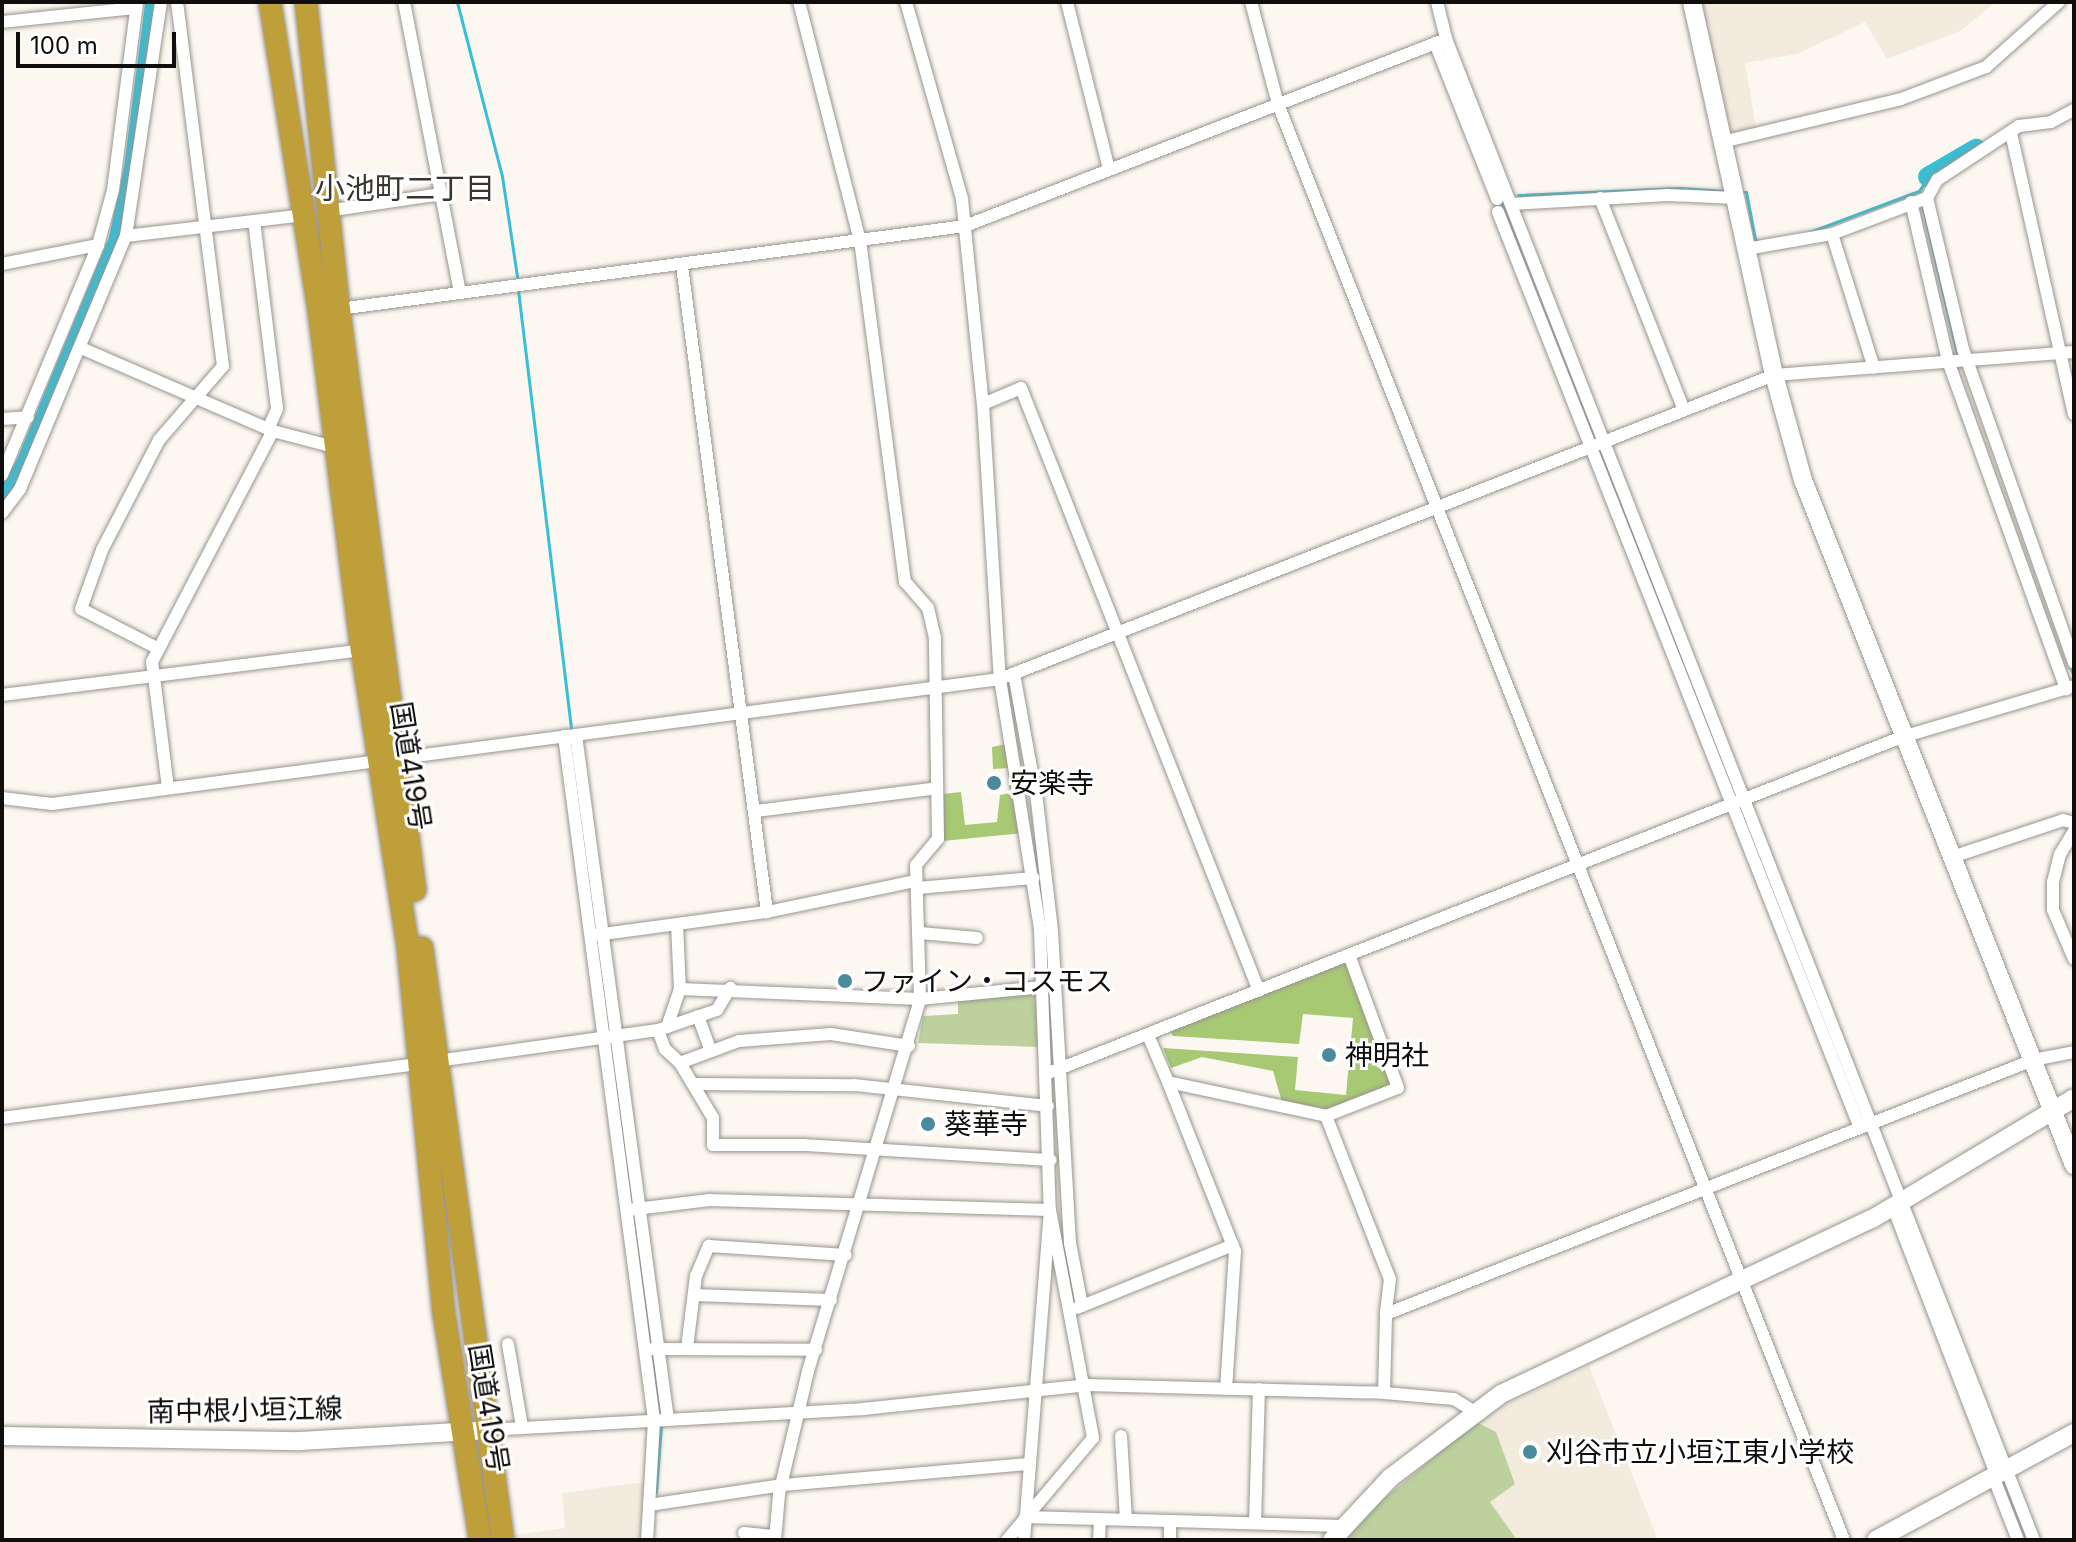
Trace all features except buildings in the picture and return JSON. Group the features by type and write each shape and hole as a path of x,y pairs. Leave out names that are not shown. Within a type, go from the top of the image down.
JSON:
{"highway":[{"name":"国道419号","path":"270,2 339,309 389,760 427,1062 489,1430 503,1540"},
{"name":"国道419号","path":"306,2 316,213 338,448 362,650 389,760"},
{"name":"国道419号","path":"427,1062 444,1314 480,1540"}],"street":[{"path":"60,16 62,2"},
{"path":"2,513 20,489 126,236 161,2"},
{"path":"157,648 81,609 102,550 159,440 223,366 177,2"},
{"path":"404,2 460,293"},
{"path":"744,1533 775,1538 797,1412 896,1090 920,999 916,865 938,839 935,638 928,608 905,582 860,241 799,2"},
{"path":"906,2 965,226 983,404 1000,679 1034,878 1051,1160 1050,1210 1032,1388 1024,1540"},
{"path":"1067,2 1109,169"},
{"path":"1251,2 1278,104 1844,1540"},
{"path":"1437,2 1440,41 1897,1205 1998,1473 2018,1540"},
{"path":"1692,2 1774,375 1803,480 1902,737 2074,1165"},
{"path":"1722,142 1901,99 1986,67 2059,2"},
{"path":"2,22 137,5 113,190 98,245 2,475"},
{"path":"339,309 682,266 965,226 1440,41"},
{"path":"2074,110 2064,118 2019,126 1937,180 1927,198 1967,360 2074,663"},
{"path":"2011,133 2067,352 2074,414"},
{"path":"1505,207 1600,198 1733,193"},
{"path":"126,236 441,194"},
{"path":"1600,198 1684,410"},
{"path":"1746,249 1832,234 1927,198"},
{"path":"1046,1074 1902,737 2070,688 1950,361 1911,202"},
{"path":"168,788 154,679 157,648 270,430 277,409 254,221"},
{"path":"1832,234 1874,368"},
{"path":"2,264 98,245"},
{"path":"682,266 767,912"},
{"path":"81,348 270,430 338,448"},
{"path":"2,798 52,804 1000,679 1774,375 2067,352"},
{"path":"983,404 1021,388 1259,991"},
{"path":"2,419 28,417"},
{"path":"2,695 154,679 362,650"},
{"path":"1007,1540 1093,1438 1070,1243 1061,1068 1046,876 1014,674"},
{"path":"570,735 661,1420 654,1504 647,1540"},
{"path":"756,811 937,788"},
{"path":"1952,857 2063,820 2074,823"},
{"path":"2073,951 2053,910 2053,882 2060,854 2074,831"},
{"path":"597,935 767,912 916,885 1034,878"},
{"path":"677,924 680,989 663,1028 665,1049 680,1063 713,1118 713,1145 804,1145 876,1153 1051,1160"},
{"path":"920,933 977,938"},
{"path":"1168,1082 1326,1116 1398,1088 1349,955"},
{"path":"680,989 730,988 920,999 1042,987"},
{"path":"2,1118 611,1038 663,1028 717,1010 730,988"},
{"path":"698,1016 711,1051"},
{"path":"680,1063 739,1041 831,1034 909,1046"},
{"path":"1148,1035 1233,1245 1226,1389"},
{"path":"1386,1314 2033,1060 2074,1052"},
{"path":"693,1084 896,1090 1048,1106"},
{"path":"1025,1517 1255,1523 1337,1533 1390,1478 1473,1411 1897,1205 2074,1098"},
{"path":"1326,1116 1390,1279 1384,1393"},
{"path":"633,1210 709,1200 1050,1210"},
{"path":"1050,1210 1077,1308"},
{"path":"1077,1308 1233,1245"},
{"path":"687,1348 694,1295 709,1246 846,1255"},
{"path":"694,1295 831,1300"},
{"path":"508,1344 522,1427"},
{"path":"651,1349 816,1350"},
{"path":"489,1430 797,1412 1086,1385 1384,1393 1454,1399 1473,1411"},
{"path":"1255,1523 1259,1389"},
{"name":"南中根小垣江線","path":"2,1436 300,1441 489,1430"},
{"path":"1876,1540 2074,1433"},
{"path":"1121,1436 1126,1519"},
{"path":"654,1504 783,1485 1028,1464"},
{"path":"1998,1473 2034,1540"},
{"path":"1099,1540 1100,1521"},
{"path":"1170,1521 1170,1540"}],"shaded area":[{"path":"1701,2 1996,2 1960,31 1887,59 1865,22 1797,54 1745,63 1756,128 1730,135"},
{"name":"刈谷市立小垣江東小学校","path":"1589,1366 1658,1540 1345,1540 1376,1503 1486,1413"},
{"path":"645,1482 641,1540 515,1540 514,1535 565,1528 562,1493"}],"green space":[{"path":"1006,744 1023,833 943,841 943,794 961,792 965,825 997,822 1000,795 1010,793 1008,768 993,769 992,747"},
{"path":"1345,963 1392,1085 1325,1112 1282,1102 1273,1071 1202,1057 1171,1068 1163,1048 1298,1057 1295,1090 1346,1095 1353,1018 1303,1014 1299,1044 1173,1036 1170,1031"},
{"path":"1035,992 1039,1047 918,1043 923,1016 958,1014 958,1000"},
{"path":"1476,1422 1496,1432 1515,1484 1490,1502 1517,1540 1346,1540 1369,1511"}],"waterway":[{"path":"2,495 21,462 114,237 129,167 150,2"},
{"path":"457,2 502,176 518,283"},
{"path":"1928,177 1976,149"},
{"path":"1807,233 1919,191 1928,177"},
{"path":"1518,195 1680,188 1725,191"},
{"path":"1740,192 1746,192 1755,239 1760,243"},
{"path":"1501,201 1520,253"},
{"path":"1923,208 1958,358"},
{"path":"518,290 571,731"},
{"path":"1598,449 1654,591"},
{"path":"2070,666 2074,677"},
{"path":"644,1286 651,1346"},
{"path":"652,1354 659,1413"},
{"path":"656,1492 661,1426"}],"place":[{"name":"安楽寺","path":"994,783"},
{"name":"ファイン・コスモス","path":"845,981"},
{"name":"神明社","path":"1329,1055"},
{"name":"葵華寺","path":"928,1124"},
{"name":"刈谷市立小垣江東小学校","path":"1530,1452"}],"district":[{"name":"小池町二丁目","path":"405,188"}]}
